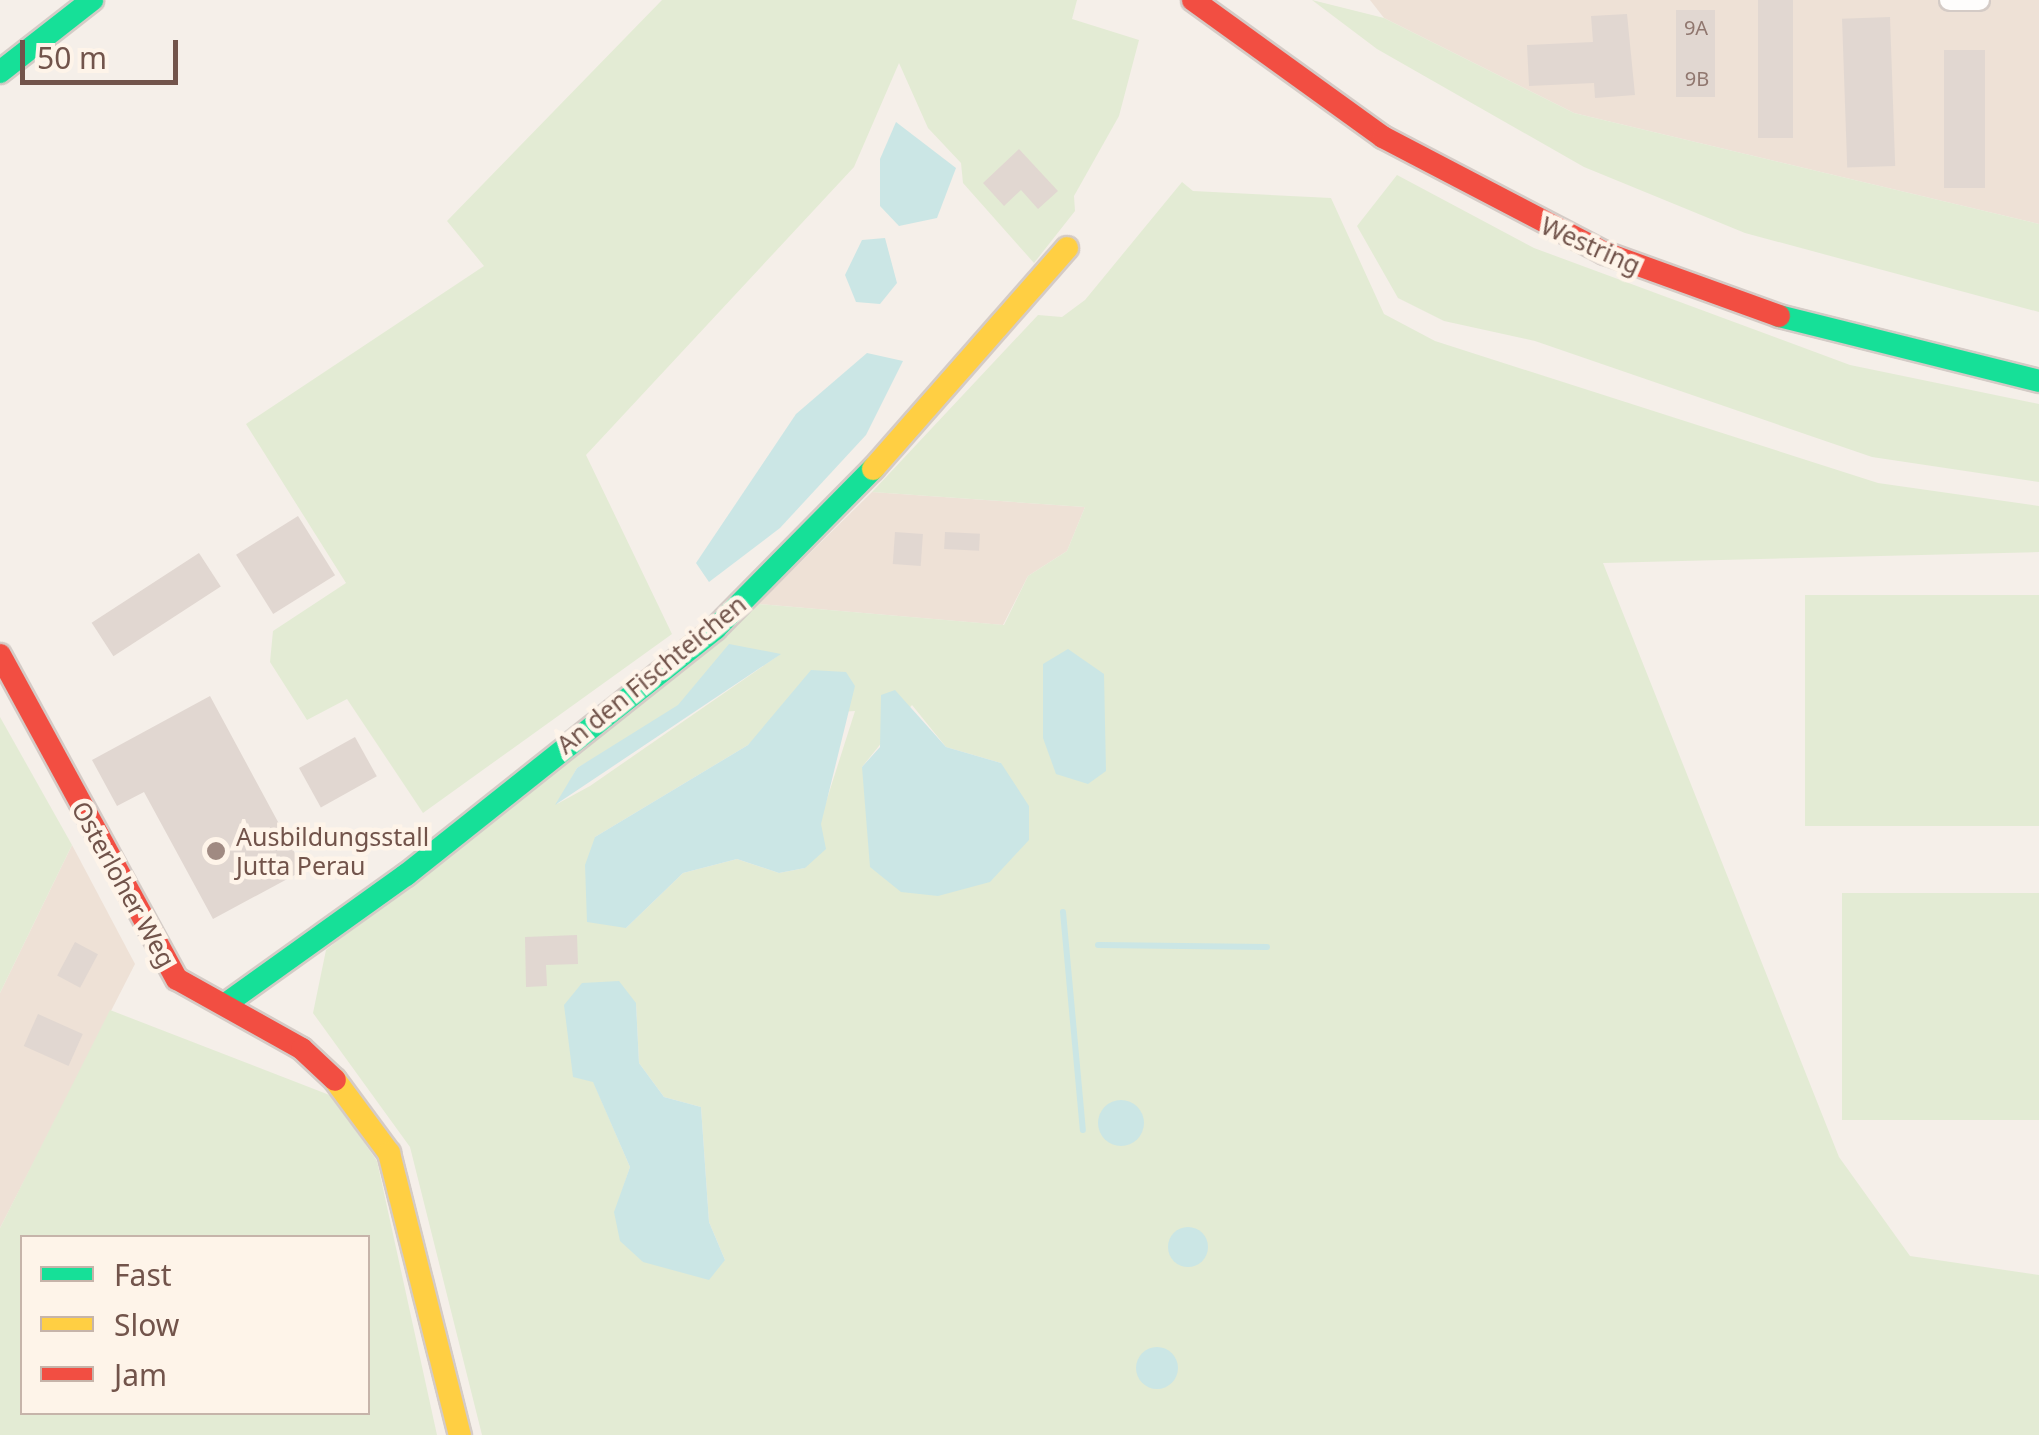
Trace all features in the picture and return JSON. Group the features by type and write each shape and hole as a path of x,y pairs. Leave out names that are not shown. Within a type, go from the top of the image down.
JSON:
{"street":[{"path":"0,72 92,0"},
{"name":"Westring","path":"1193,0 1383,137 1606,253 1812,328 2039,381"},
{"path":"1950,0 1980,0"},
{"name":"An den Fischteichen","path":"227,1004 406,875 715,629 862,480 1067,248"},
{"name":"Osterloher Weg","path":"0,655 160,957 177,979 227,1004 333,1074 389,1152 460,1435"}],"shaded area":[{"path":"1370,0 2039,0 2039,224 1574,113 1384,18"},
{"path":"872,492 1085,507 1067,551 1028,576 1003,625 758,604"},
{"path":"72,845 135,964 0,1228 0,993"}],"green space":[{"path":"662,0 1077,0 1072,19 1139,40 1119,116 1074,196 1075,211 1034,263 963,183 961,163 928,128 899,63 854,167 586,455 672,634 423,813 347,699 307,720 270,662 273,631 346,583 246,424 484,266 447,221"},
{"path":"1312,0 1384,18 1574,113 2039,224 2039,312 1745,233 1584,167 1377,49"},
{"path":"1397,175 1534,248 1850,365 2039,404 2039,482 1872,457 1535,341 1444,321 1398,298 1357,226"},
{"path":"1182,182 1193,191 1331,198 1384,314 1435,341 1878,483 2039,506 2039,552 1603,563 1839,1157 1910,1256 2039,1275 2039,1435 482,1435 410,1147 313,1013 326,950 758,604 1004,625 1028,576 1067,551 1085,507 872,492 1038,315 1062,317 1085,300","holes":["779,655 590,786 557,804 577,768","912,705 946,747 1001,763 1018,852 1004,857 862,767","855,711 805,868 779,873 737,859 683,873 626,928 595,837 748,745 777,716","636,1003 639,1063 664,1097 701,1107 709,1222 725,1260 643,1262 615,1212 630,1167 593,1081"]},
{"path":"1805,595 2039,595 2039,826 1805,826"},
{"path":"0,717 72,845 0,993"},
{"path":"1842,893 2039,893 2039,1120 1842,1120"},
{"path":"110,1010 332,1096 377,1161 437,1435 0,1435 0,1228"}],"water":[{"path":"896,122 956,168 937,218 899,226 880,206 880,159"},
{"path":"885,238 897,283 880,304 856,302 845,275 862,240"},
{"path":"867,353 903,361 866,435 780,528 709,582 696,563 796,414"},
{"path":"729,644 781,654 555,805 577,768 678,705"},
{"path":"1068,649 1104,674 1106,771 1088,784 1056,774 1043,738 1043,664"},
{"path":"811,670 846,672 855,686 821,824 826,849 805,868 779,873 737,859 683,873 626,928 587,922 585,865 595,837 748,745"},
{"path":"895,690 946,747 1001,763 1029,806 1029,840 990,882 938,896 901,892 870,867 862,767 880,747 881,695"},
{"path":"619,981 636,1003 639,1063 664,1097 701,1107 709,1222 725,1260 709,1280 643,1262 620,1241 614,1212 630,1167 593,1082 573,1077 564,1005 582,983"},
{"path":"1121,1100 1137,1107 1144,1123 1137,1139 1121,1146 1105,1139 1098,1123 1105,1107"},
{"path":"1188,1227 1202,1233 1208,1247 1202,1261 1188,1267 1174,1261 1168,1247 1174,1233"},
{"path":"1157,1347 1172,1353 1178,1368 1172,1383 1157,1389 1142,1383 1136,1368 1142,1353"}],"building":[{"path":"1758,0 1793,0 1793,138 1758,138"},
{"path":"1676,10 1715,10 1715,97 1676,97"},
{"path":"1627,14 1635,95 1595,98 1594,83 1529,86 1527,45 1593,42 1591,16"},
{"path":"1890,17 1895,166 1847,168 1842,19"},
{"path":"1944,50 1985,50 1985,188 1944,188"},
{"path":"1019,149 1058,191 1038,209 1021,190 1004,206 983,183"},
{"path":"298,516 335,575 273,614 236,555"},
{"path":"895,532 923,534 921,566 893,564"},
{"path":"945,532 980,534 979,551 944,549"},
{"path":"199,553 221,587 113,656 92,623"},
{"path":"210,696 304,870 213,919 144,792 117,806 92,760"},
{"path":"355,737 377,776 321,807 299,768"},
{"path":"577,935 578,964 546,965 547,986 526,987 525,937"},
{"path":"75,942 98,954 80,988 57,976"},
{"path":"38,1014 83,1034 69,1066 24,1046"}],"waterway":[{"path":"1063,912 1083,1130"},
{"path":"1098,945 1267,947"}],"traffic: fast":[{"path":"0,72 92,0"},
{"path":"1779,316 2039,381"},
{"path":"227,1003 406,875 715,629 873,469"}],"traffic: slow":[{"path":"873,469 1067,248"},
{"path":"335,1080 389,1153 460,1435"}],"traffic: jam":[{"path":"1193,0 1383,137 1605,253 1779,316"},
{"path":"0,655 177,979 302,1049 335,1080"}],"place":[{"name":"Ausbildungsstall Jutta Perau","path":"216,851"}]}
